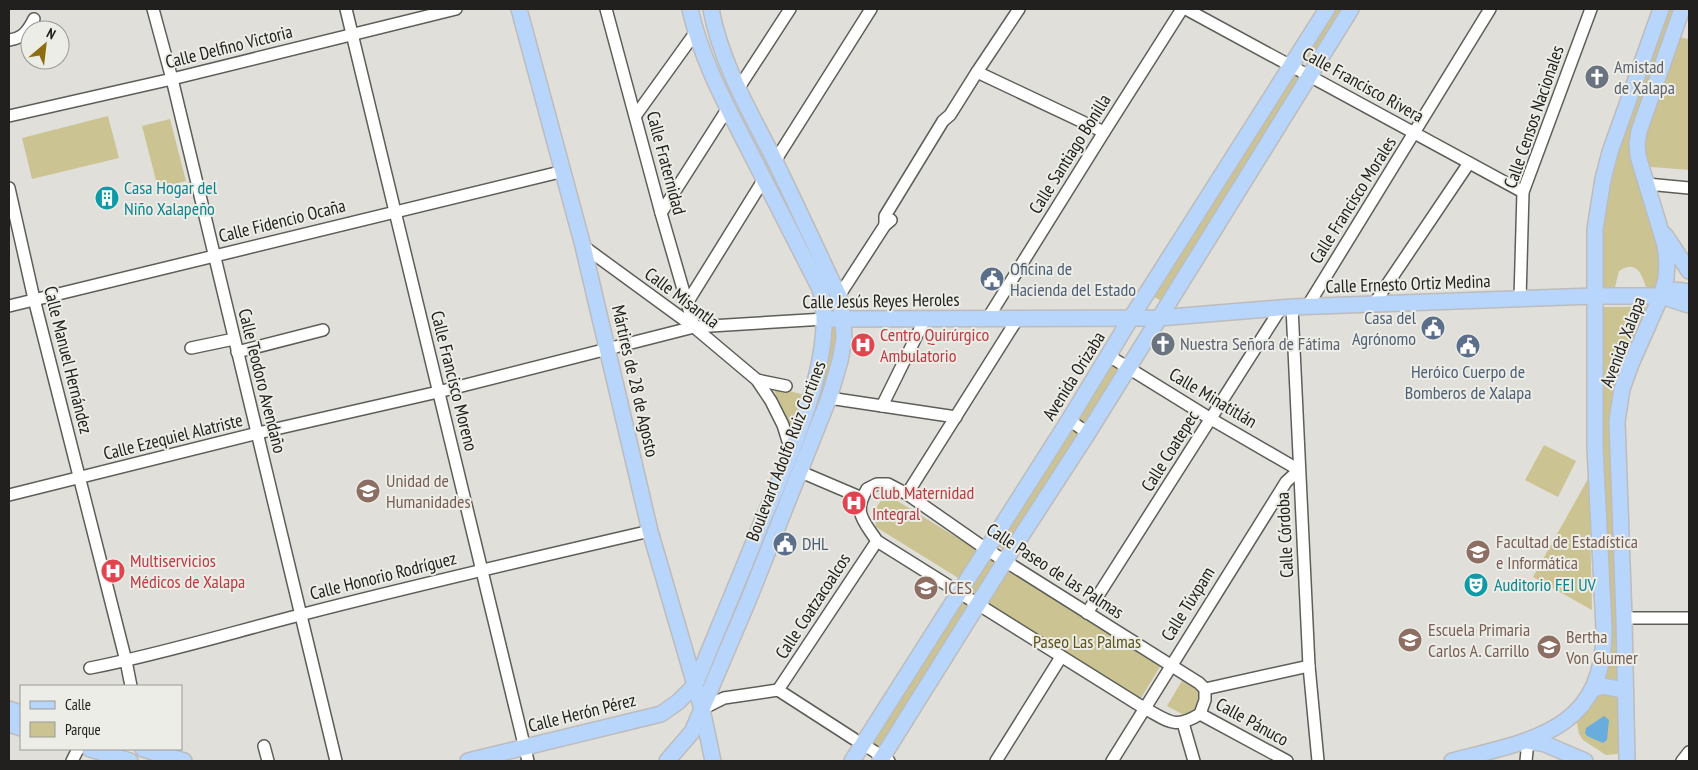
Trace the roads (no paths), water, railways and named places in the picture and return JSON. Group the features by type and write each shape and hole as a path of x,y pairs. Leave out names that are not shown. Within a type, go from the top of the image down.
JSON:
{"main road":[{"name":"Mártires de 28 de Agosto","path":"519,9 583,246 650,531 702,709 713,761"},
{"name":"Boulevard Adolfo Ruiz Cortines","path":"690,9 695,33 728,108 820,289 824,303 825,319 820,359 812,391 791,451 695,684"},
{"name":"Boulevard Adolfo Ruiz Cortines","path":"667,761 692,732 702,709 801,472 829,398 840,361 844,339 844,319 839,296 775,161 738,89 721,50 711,9"},
{"name":"Avenida Orizaba","path":"852,761 858,741 960,592 1327,9"},
{"path":"884,760 978,604 1088,432 1351,9"},
{"name":"Avenida Xalapa","path":"1452,761 1528,741 1566,721 1576,713 1592,690 1601,664 1604,646 1595,447 1595,229 1603,179 1617,130 1661,9"},
{"name":"Avenida Xalapa","path":"1626,755 1624,618 1617,421 1622,389 1661,296 1666,279 1667,262 1665,245 1638,156 1637,144 1639,131 1682,9"},
{"path":"1659,226 1689,271"},
{"path":"1661,296 1669,290 1678,289 1689,292"},
{"name":"Calle Ernesto Ortiz Medina","path":"1158,318 1374,304 1594,296 1661,296"},
{"path":"1661,296 1689,305"},
{"name":"Calle Jesús Reyes Heroles","path":"825,319 1158,318"},
{"name":"Calle Herón Pérez","path":"468,761 526,754 661,714 678,702 695,684"},
{"path":"1592,690 1602,686 1624,690"},
{"path":"1566,721 1564,732 1568,747 1581,759"},
{"path":"1528,741 1545,744 1581,759"},
{"path":"93,750 130,761"},
{"path":"146,750 184,761"},
{"path":"1612,761 1626,755"}],"street":[{"name":"Calle Teodoro Avendaño","path":"153,9 172,79 336,761"},
{"name":"Calle Francisco Moreno","path":"346,9 526,754"},
{"name":"Calle Delfino Victoria","path":"9,116 172,79 456,9"},
{"name":"Calle Fraternidad","path":"606,9 694,327"},
{"path":"738,89 790,9"},
{"path":"775,161 871,9"},
{"path":"839,296 885,225 886,216 943,121 950,115 976,72 1019,9"},
{"name":"Calle Francisco Rivera","path":"1184,9 1293,65 1469,164 1523,192"},
{"name":"Calle Santiago Bonilla","path":"988,318 1104,132 1184,9"},
{"name":"Calle Francisco Morales","path":"1294,308 1415,133 1490,9"},
{"name":"Calle Censos Nacionales","path":"1520,299 1523,192 1590,9"},
{"path":"9,40 26,33 34,19"},
{"path":"636,115 695,33"},
{"path":"976,72 1104,132"},
{"path":"661,213 728,108"},
{"path":"1374,304 1469,164"},
{"name":"Calle Fidencio Ocaña","path":"9,306 564,171"},
{"path":"687,303 764,179"},
{"path":"1647,184 1689,188"},
{"name":"Calle Manuel Hernández","path":"9,188 34,299 131,685"},
{"name":"Calle Misantla","path":"583,246 694,327 757,380 771,401 783,425 791,451"},
{"name":"Calle Coatepec","path":"1088,613 1211,419 1294,308"},
{"name":"Calle Córdoba","path":"1294,308 1299,470 1309,666 1318,761"},
{"path":"882,406 925,318"},
{"path":"907,494 1018,318"},
{"name":"Calle Jesús Reyes Heroles","path":"608,348 694,327 825,319"},
{"path":"238,352 323,330"},
{"path":"191,348 234,339"},
{"name":"Calle Ezequiel Alatriste","path":"9,495 438,392 608,348"},
{"name":"Calle Minatitlán","path":"1109,356 1211,419 1299,470"},
{"name":"Calle Misantla","path":"757,380 786,386"},
{"path":"829,398 956,417"},
{"path":"1069,420 1088,432"},
{"name":"Calle Túxpam","path":"1112,761 1170,665 1286,482 1299,470"},
{"path":"801,472 862,498 860,515 877,541 1144,708 1175,724 1183,723 1200,714 1205,700 1205,689 1309,666"},
{"name":"Calle Paseo de las Palmas","path":"862,498 867,488 877,484 888,484 907,494 986,549 1199,683 1205,689"},
{"name":"Calle Honorio Rodríguez","path":"90,668 126,661 301,614 650,531"},
{"name":"Calle Coatzacoalcos","path":"778,690 877,541"},
{"path":"1624,618 1689,618"},
{"path":"996,761 1061,657"},
{"path":"702,709 724,698 778,690 858,741 884,760"},
{"name":"Calle Pánuco","path":"1200,714 1287,761"},
{"path":"1183,723 1194,761"},
{"path":"1526,761 1528,741"},
{"path":"264,746 268,761"},
{"path":"1682,761 1689,752"}],"water":[{"path":"1604,716 1609,720 1607,740 1603,743 1587,736 1585,733 1586,728"}],"place":[{"name":"Amistad de Xalapa","path":"1597,77"},
{"name":"Casa Hogar del Niño Xalapeño","path":"107,198"},
{"name":"Oficina de Hacienda del Estado","path":"992,279"},
{"name":"Casa del Agrónomo","path":"1433,328"},
{"name":"Nuestra Señora de Fátima","path":"1163,344"},
{"name":"Centro Quirúrgico Ambulatorio","path":"863,345"},
{"name":"Heróico Cuerpo de Bomberos de Xalapa","path":"1468,346"},
{"name":"Unidad de Humanidades","path":"368,491"},
{"name":"Club Maternidad Integral","path":"854,503"},
{"name":"DHL","path":"785,544"},
{"name":"Facultad de Estadística e Informática","path":"1478,552"},
{"name":"Multiservicios Médicos de Xalapa","path":"113,571"},
{"name":"Auditorio FEI UV","path":"1476,585"},
{"name":"ICES","path":"926,588"},
{"name":"Escuela Primaria Carlos A. Carrillo","path":"1410,640"},
{"name":"Bertha Von Glumer","path":"1549,647"}],"park label":[{"name":"Paseo Las Palmas","path":"1087,642"}]}
